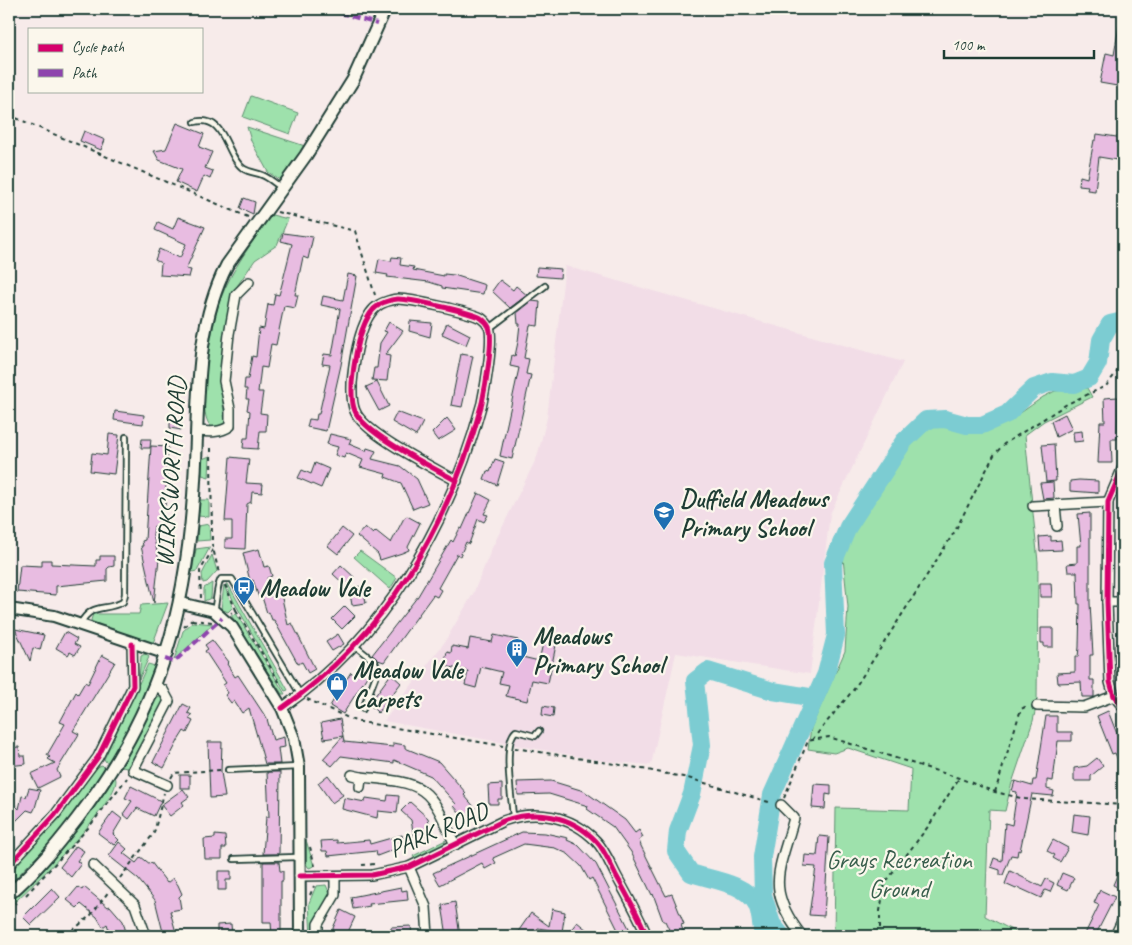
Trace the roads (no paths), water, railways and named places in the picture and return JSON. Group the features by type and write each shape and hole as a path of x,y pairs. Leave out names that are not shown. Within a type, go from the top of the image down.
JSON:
{"main road":[{"name":"WIRKSWORTH ROAD","path":"181,603 192,523 201,354 210,306 217,285 227,266 283,189 354,80 385,9"},
{"path":"9,894 52,851 113,769 156,686 181,603"}],"street":[{"path":"197,431 213,432 225,430 230,426 230,408 224,380 229,334 236,294 249,282"},
{"path":"282,708 334,668 393,599 432,536 457,481 487,384 490,328 484,319 440,307 398,299 378,305 365,321 354,368 351,395 355,411 363,423 389,442 457,481"},
{"path":"1123,467 1108,502 1110,682 1114,696 1123,707"},
{"path":"1033,506 1108,502"},
{"path":"1056,505 1056,526"},
{"path":"1108,602 1123,602"},
{"name":"WIRKSWORTH ROAD","path":"181,603 200,607 217,617"},
{"path":"9,609 54,616 132,644 167,654"},
{"path":"217,617 232,627 282,708 294,738 299,768 298,857 300,936"},
{"path":"9,865 56,815 97,759 133,686 132,644"},
{"path":"156,686 163,690 169,701 133,770 167,785"},
{"path":"1037,706 1084,707 1098,704 1114,696"},
{"path":"97,759 113,769"},
{"path":"360,787 357,776 397,780 416,785 433,799 456,845"},
{"path":"779,805 794,818 779,866 777,883 780,901 791,922 802,936"},
{"name":"PARK ROAD","path":"299,876 372,875 410,866 514,817 538,814 572,823 597,842 637,912 647,936"},
{"path":"93,865 135,905 146,936"},
{"path":"410,866 426,907 428,936"},
{"path":"318,936 318,924 335,895 335,876"},
{"path":"1115,936 1123,919"}],"lane":[{"path":"195,122 204,120 210,122 224,135 236,160 244,169 261,174 283,189"},
{"path":"490,328 545,286"},
{"path":"79,625 87,613 92,610 115,606 123,602 125,594 126,437"},
{"path":"217,617 218,585 221,579 232,579 300,695"},
{"path":"354,645 375,662 378,670 362,709"},
{"path":"514,817 508,747 514,732 535,736 539,731"},
{"path":"228,770 299,768"},
{"path":"234,859 298,857"}],"waterway":[{"path":"782,936 772,924 763,895 762,857 772,795 826,674 836,635 833,563 848,527 904,441 926,420 945,419 967,425 982,425 1007,414 1034,388 1052,382 1074,384 1089,378 1098,363 1101,340 1110,324 1123,321"},
{"path":"763,936 757,905 752,898 728,883 691,873 676,851 678,831 692,794 702,745 695,681 708,671 773,691 815,698"}],"place":[{"name":"Duffield Meadows Primary School","path":"664,531"},
{"name":"Meadow Vale","path":"244,606"},
{"name":"Meadows Primary School","path":"517,668"},
{"name":"Meadow Vale Carpets","path":"337,702"}],"park label":[{"name":"Grays Recreation Ground","path":"899,874"}]}
